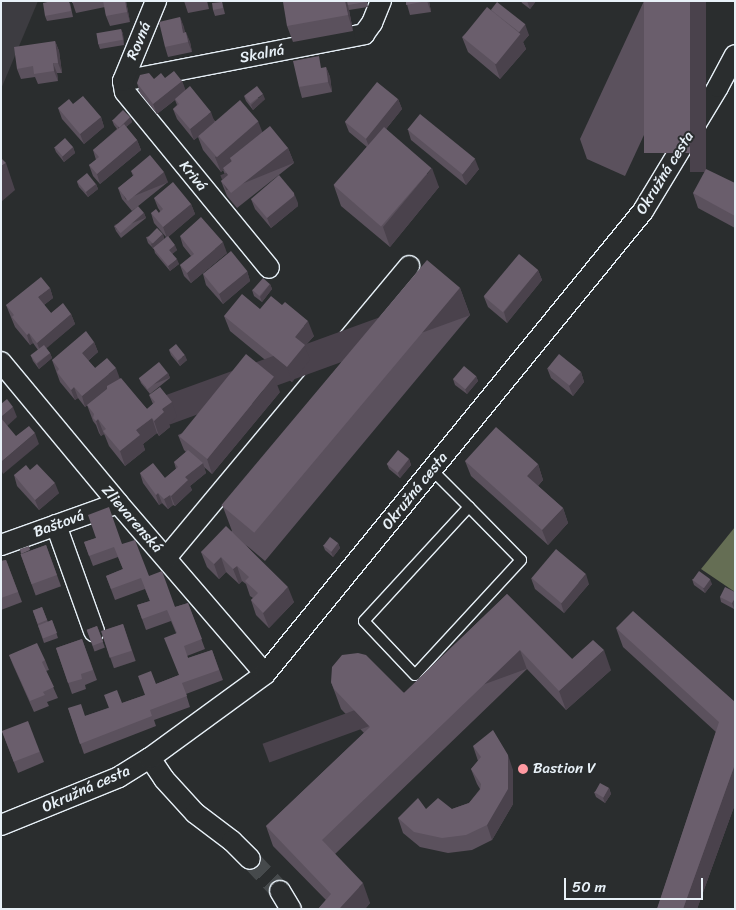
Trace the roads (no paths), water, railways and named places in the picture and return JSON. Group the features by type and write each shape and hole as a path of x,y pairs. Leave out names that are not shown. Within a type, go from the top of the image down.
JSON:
{"street":[{"name":"Rovná","path":"123,81 156,1"},
{"name":"Skalná","path":"123,81 364,34 372,23 381,1"},
{"name":"Okružná cesta","path":"1,825 119,777 150,758 265,674 643,211 718,87 735,55"},
{"name":"Krivá","path":"123,81 124,92 269,268"},
{"path":"166,558 409,266"},
{"name":"Zlievarenská","path":"1,362 118,503 265,674"},
{"name":"Baštová","path":"1,545 118,503"},
{"path":"56,525 94,631"},
{"path":"150,758 164,779 196,814 232,841 250,859"},
{"path":"280,891 290,909"}],"lane":[{"path":"432,470 469,507 521,560 415,674 364,621 469,507"}],"tunnel":[{"path":"250,859 280,891"}],"place":[{"name":"Bastion V","path":"523,769"}]}
